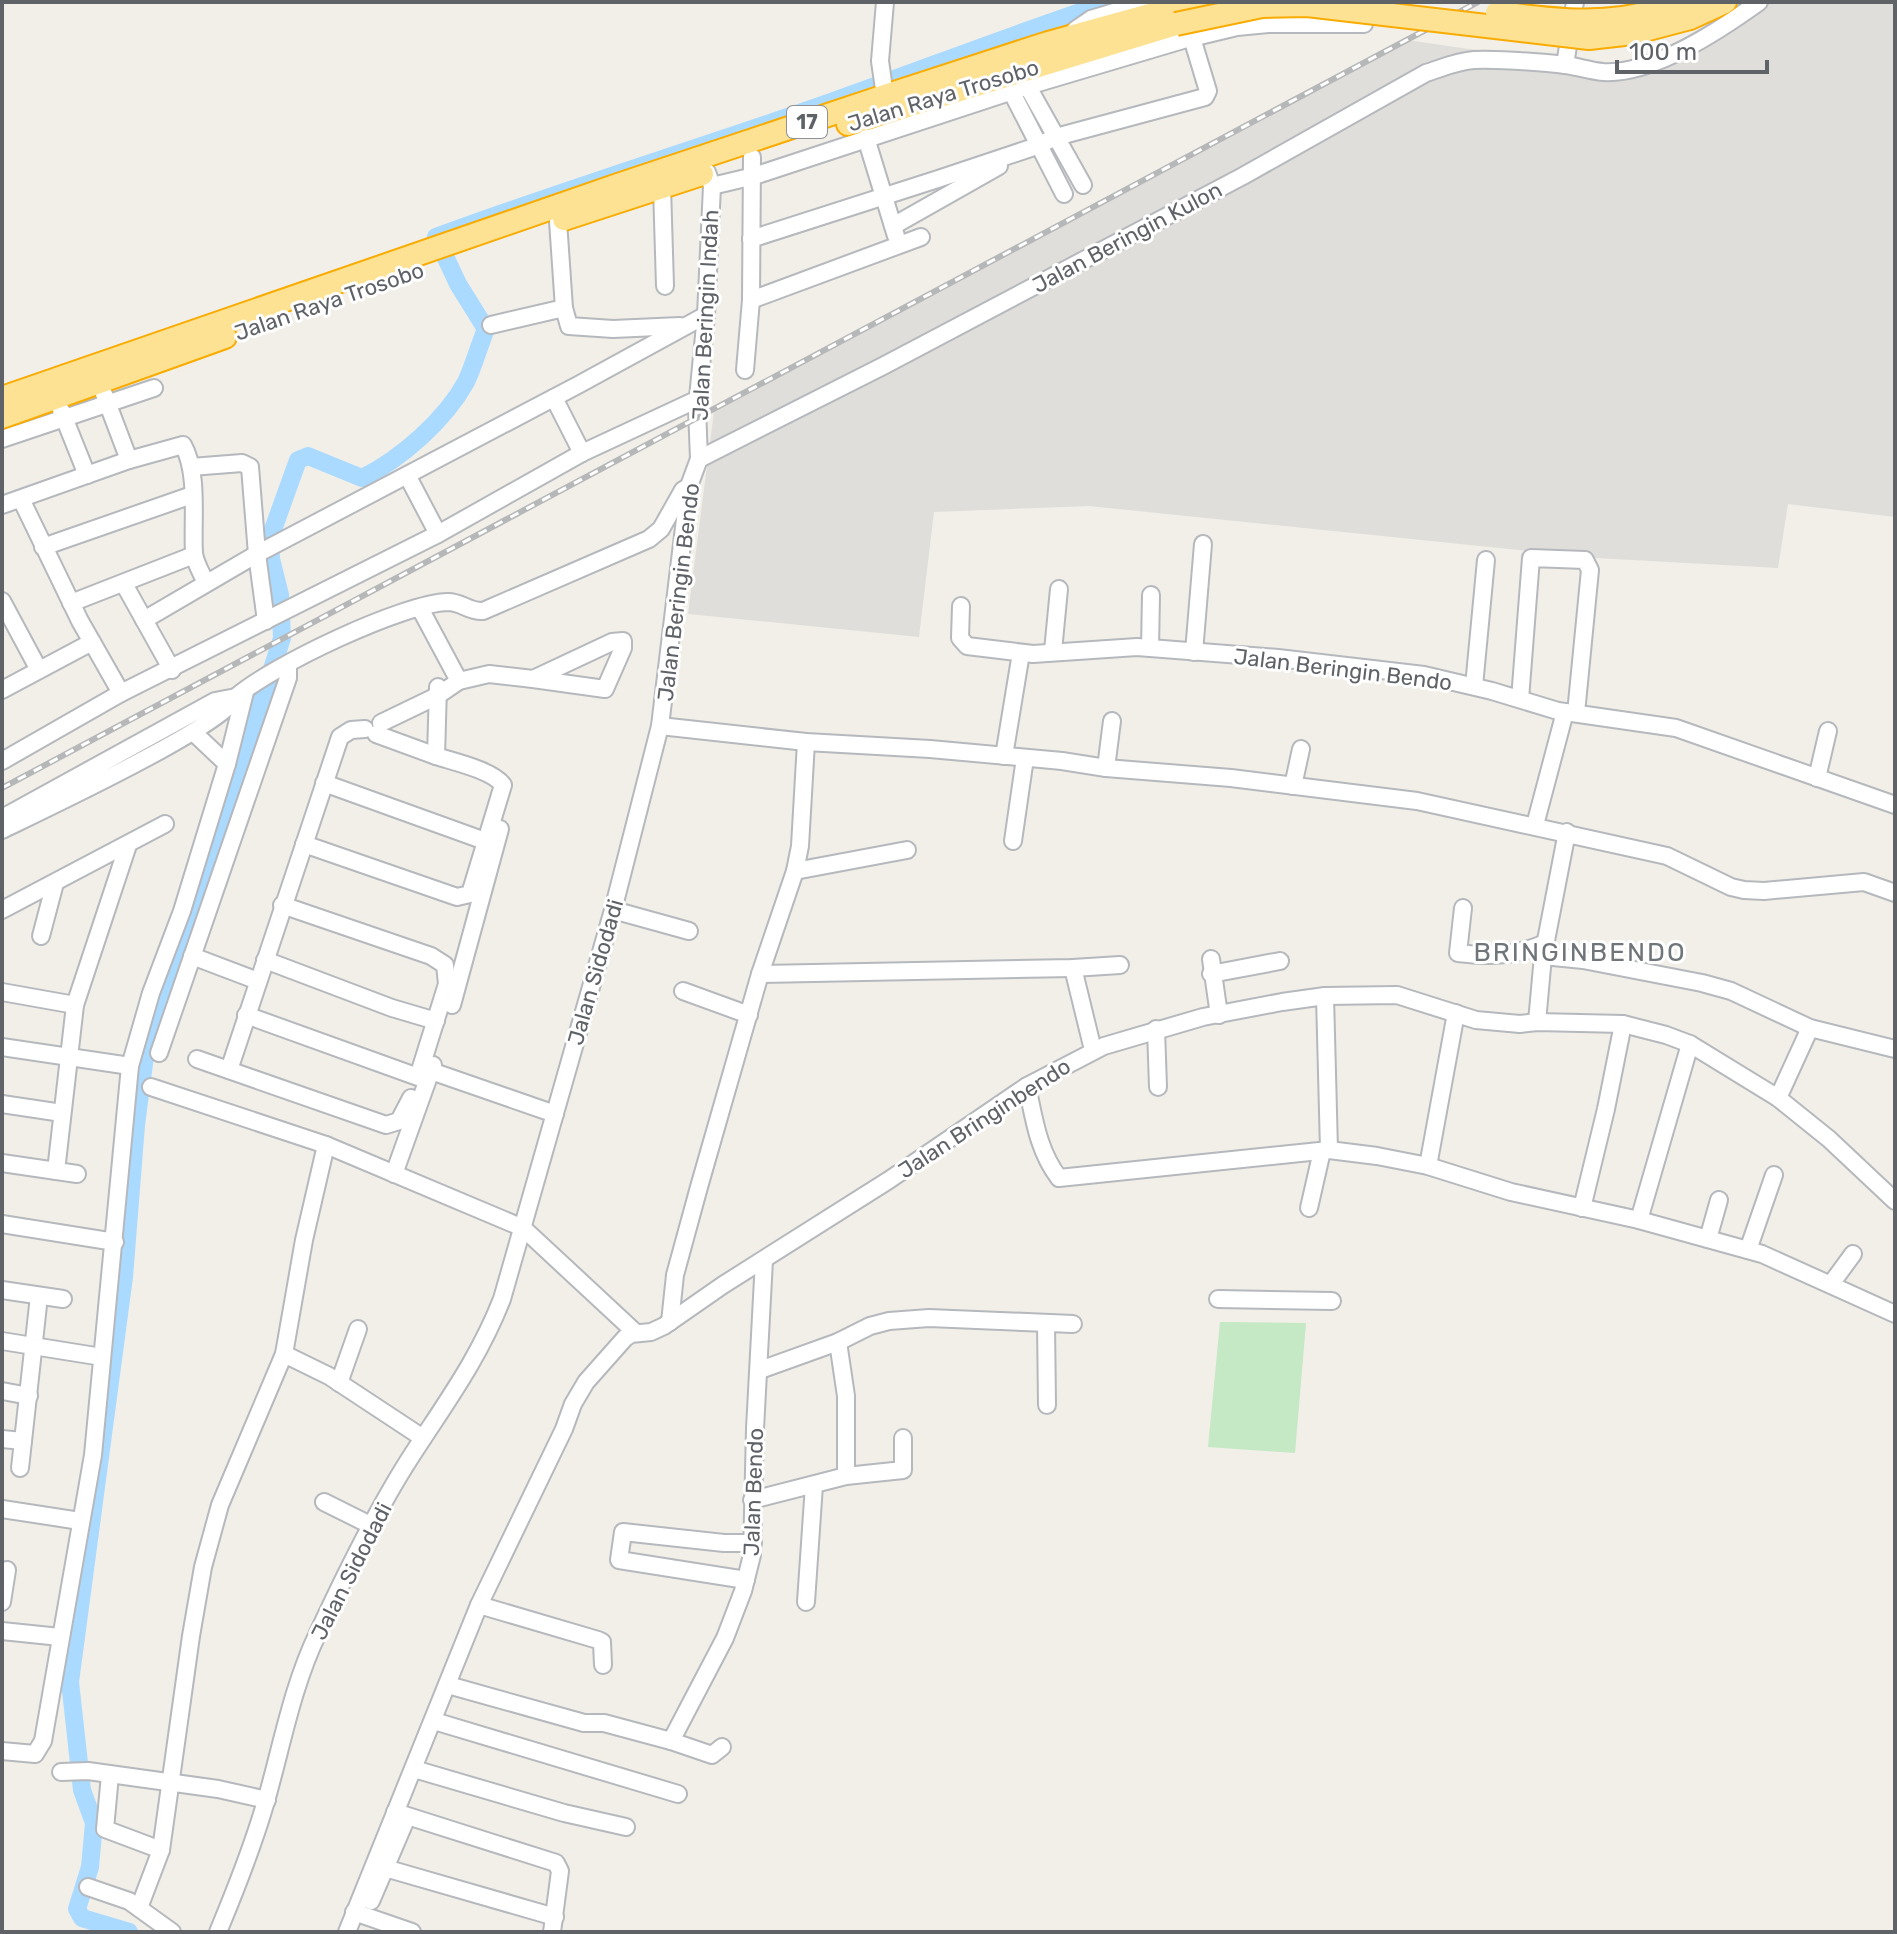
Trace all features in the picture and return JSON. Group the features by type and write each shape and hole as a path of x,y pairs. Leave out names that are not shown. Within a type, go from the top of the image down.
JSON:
{"highway":[{"name":"Jalan Raya Trosobo","path":"2,398 442,254 662,187 709,179 753,166 1015,81 1179,23 1197,2"},
{"name":"Jalan Raya Trosobo","path":"1412,2 1571,21 1625,18 1725,2"},
{"name":"Jalan Raya Trosobo","path":"2,417 61,408 104,392 442,254 884,87 1061,40 1179,23 1262,6 1307,5 1589,38 1633,33 1687,8"}],"street":[{"path":"884,87 880,61 885,2"},
{"path":"1061,40 1091,19 1147,2"},
{"path":"1341,24 1342,2"},
{"path":"1565,65 1575,2"},
{"name":"Jalan Beringin Kulon","path":"699,459 870,373 1243,176 1426,73 1474,60 1565,65 1605,72 1642,65 1694,44 1759,2"},
{"path":"893,226 1056,137 1205,97 1208,91 1179,23 1237,27 1364,24"},
{"path":"1015,81 1056,137 1083,185"},
{"path":"745,370 751,300 753,166 866,138 1015,81"},
{"path":"1015,81 1036,146 1064,194"},
{"path":"866,138 899,246"},
{"path":"751,239 1036,146"},
{"name":"Jalan Beringin Indah","path":"699,459 698,399 706,315 709,179"},
{"path":"662,187 665,286"},
{"path":"558,221 564,308 567,321 574,327 686,326"},
{"path":"751,300 921,237"},
{"path":"491,325 564,308"},
{"path":"144,620 267,549 706,315"},
{"path":"617,329 630,356"},
{"path":"129,460 104,392 154,388"},
{"path":"554,398 582,453"},
{"path":"2,761 121,693 438,534 582,453 698,399"},
{"path":"2,439 61,408 87,475"},
{"path":"2,505 129,460 185,446 191,467 196,534 194,555 206,583"},
{"name":"Jalan Beringin Bendo","path":"639,808 660,726 689,486 699,459"},
{"path":"191,467 242,463 250,467 267,549 276,616"},
{"path":"407,475 438,534"},
{"path":"2,830 198,722 215,701 246,689 319,649 417,608 451,602 469,611 483,611 649,539 661,529 683,490 689,486"},
{"path":"43,547 192,495"},
{"path":"21,499 71,603 121,693"},
{"path":"1194,652 1203,544"},
{"path":"71,603 194,555"},
{"path":"1520,699 1531,558 1585,560 1590,570 1570,713 1535,825"},
{"path":"1474,686 1486,560"},
{"path":"124,584 172,670"},
{"path":"1053,651 1059,589"},
{"path":"1150,648 1151,595"},
{"path":"2,601 39,670"},
{"name":"Jalan Beringin Bendo","path":"961,606 962,642 967,646 1021,653 1150,648 1278,658 1424,675 1570,713 1676,728 1895,805"},
{"path":"417,608 422,612 445,688 436,756"},
{"path":"229,1070 340,737 351,730 373,726 445,688 489,674 605,689 623,648 623,641 612,642 533,679"},
{"path":"2,690 92,642"},
{"path":"1004,756 1021,653"},
{"path":"159,1053 288,678 281,668"},
{"path":"2,1751 28,1755 40,1750 93,1455 130,1066 151,993 182,911 227,764 246,689"},
{"path":"1106,768 1112,721"},
{"path":"198,722 227,764"},
{"path":"2,818 198,722"},
{"path":"304,844 457,897 465,897 472,890 502,790 501,780 436,756 373,726"},
{"name":"Jalan Beringin Bendo","path":"660,726 806,742 1025,758 1417,801 1667,856 1731,887 1744,890 1864,882 1895,893"},
{"path":"1817,778 1828,731"},
{"path":"670,1322 675,1275 760,974 795,871 800,846 806,742"},
{"path":"1293,786 1301,749"},
{"path":"1013,841 1025,758"},
{"path":"324,783 485,841"},
{"name":"Jalan Sidodadi","path":"218,1932 267,1800 298,1682 316,1637 403,1469 466,1376 489,1334 523,1228 639,808"},
{"path":"2,910 165,824"},
{"path":"394,1174 424,1074 465,965 500,829"},
{"path":"1537,1022 1544,949 1567,832"},
{"path":"56,1171 75,1005 128,845"},
{"path":"795,871 907,850"},
{"path":"41,936 55,883"},
{"path":"197,1059 386,1125 394,1125 405,1114 424,1074 447,984 447,969 441,961 282,905"},
{"path":"1463,908 1458,953 1507,955 1544,949 1583,960 1702,983 1731,991 1810,1028 1895,1048"},
{"path":"613,910 689,931"},
{"path":"192,956 258,981"},
{"path":"265,960 392,1008 436,1021"},
{"path":"1219,1015 1211,966 1280,961"},
{"path":"760,974 1120,965"},
{"path":"1073,968 1093,1050"},
{"path":"683,991 749,1015"},
{"path":"2,992 75,1005"},
{"name":"Jalan Bringinbendo","path":"643,1332 670,1322 1027,1086 1093,1050 1156,1029 1325,996 1397,995 1476,1020 1499,1023 1623,1024 1690,1044 1778,1098 1829,1139 1895,1201"},
{"path":"1309,1208 1326,1150 1325,996"},
{"path":"1428,1166 1456,1013"},
{"path":"246,1015 555,1114"},
{"path":"1582,1208 1623,1024"},
{"path":"1778,1098 1810,1028"},
{"path":"1156,1029 1158,1087"},
{"path":"1639,1220 1690,1044"},
{"path":"2,1047 130,1066"},
{"path":"1027,1086 1040,1143 1059,1178 1326,1150 1428,1166 1511,1192 1639,1220 1748,1250 1895,1314"},
{"path":"151,1087 326,1145 523,1228 643,1332"},
{"path":"2,1104 62,1113"},
{"path":"139,1908 161,1850 191,1636 210,1540 220,1505 284,1354 304,1240 326,1145"},
{"path":"2,1163 77,1174"},
{"path":"1748,1250 1774,1175"},
{"path":"1708,1239 1719,1200"},
{"path":"2,1224 115,1242"},
{"path":"1831,1284 1853,1254"},
{"name":"Jalan Bendo","path":"671,1741 725,1638 746,1580 753,1543 752,1500 764,1260"},
{"path":"2,1290 63,1299"},
{"path":"20,1468 39,1296"},
{"path":"1218,1299 1332,1301"},
{"path":"760,1370 889,1321 929,1318 1073,1324"},
{"path":"1046,1323 1047,1405"},
{"path":"339,1383 358,1329"},
{"path":"347,1932 385,1868 414,1769 479,1605 586,1382 625,1338 643,1332"},
{"path":"2,1341 102,1357"},
{"path":"838,1342 846,1396 846,1476"},
{"path":"284,1354 339,1383 423,1438"},
{"path":"2,1391 29,1396"},
{"path":"752,1500 846,1476 903,1470 903,1438"},
{"path":"2,1439 23,1441"},
{"path":"806,1602 814,1485"},
{"path":"324,1502 372,1526"},
{"path":"2,1509 80,1521"},
{"path":"746,1580 619,1560 623,1532 724,1543 753,1543"},
{"path":"2,1602 11,1570"},
{"path":"479,1605 598,1640 602,1642 603,1665"},
{"path":"2,1631 60,1637"},
{"path":"448,1685 584,1723 604,1723 712,1755 722,1747"},
{"path":"434,1721 678,1794"},
{"path":"414,1769 564,1813 626,1827"},
{"path":"74,1772 218,1789 267,1800"},
{"path":"110,1775 105,1829 161,1850"},
{"path":"359,1915 401,1815"},
{"path":"385,1868 554,1925 560,1871 556,1863 401,1815"},
{"path":"88,1887 129,1901 172,1932"},
{"path":"359,1915 412,1932"}],"shaded area":[{"path":"1768,2 1895,2 1895,517 1788,504 1778,568 1596,558 1089,506 934,512 919,637 688,614 714,411 1407,40 1539,59 1609,76 1724,32"}],"green space":[{"path":"1220,1322 1306,1323 1295,1453 1208,1447"}],"waterway":[{"path":"129,1932 82,1918 77,1909 90,1867 94,1823 82,1790 70,1682 124,1277 136,1125 145,1056 156,1013 216,843 282,638 280,595 271,559 270,538 298,460 308,456 362,478 421,437 466,382 486,329 458,284 436,237 831,102 1110,2"}],"railway":[{"path":"2,788 1478,2"}],"district":[{"name":"BRINGINBENDO","path":"1580,952"}]}
